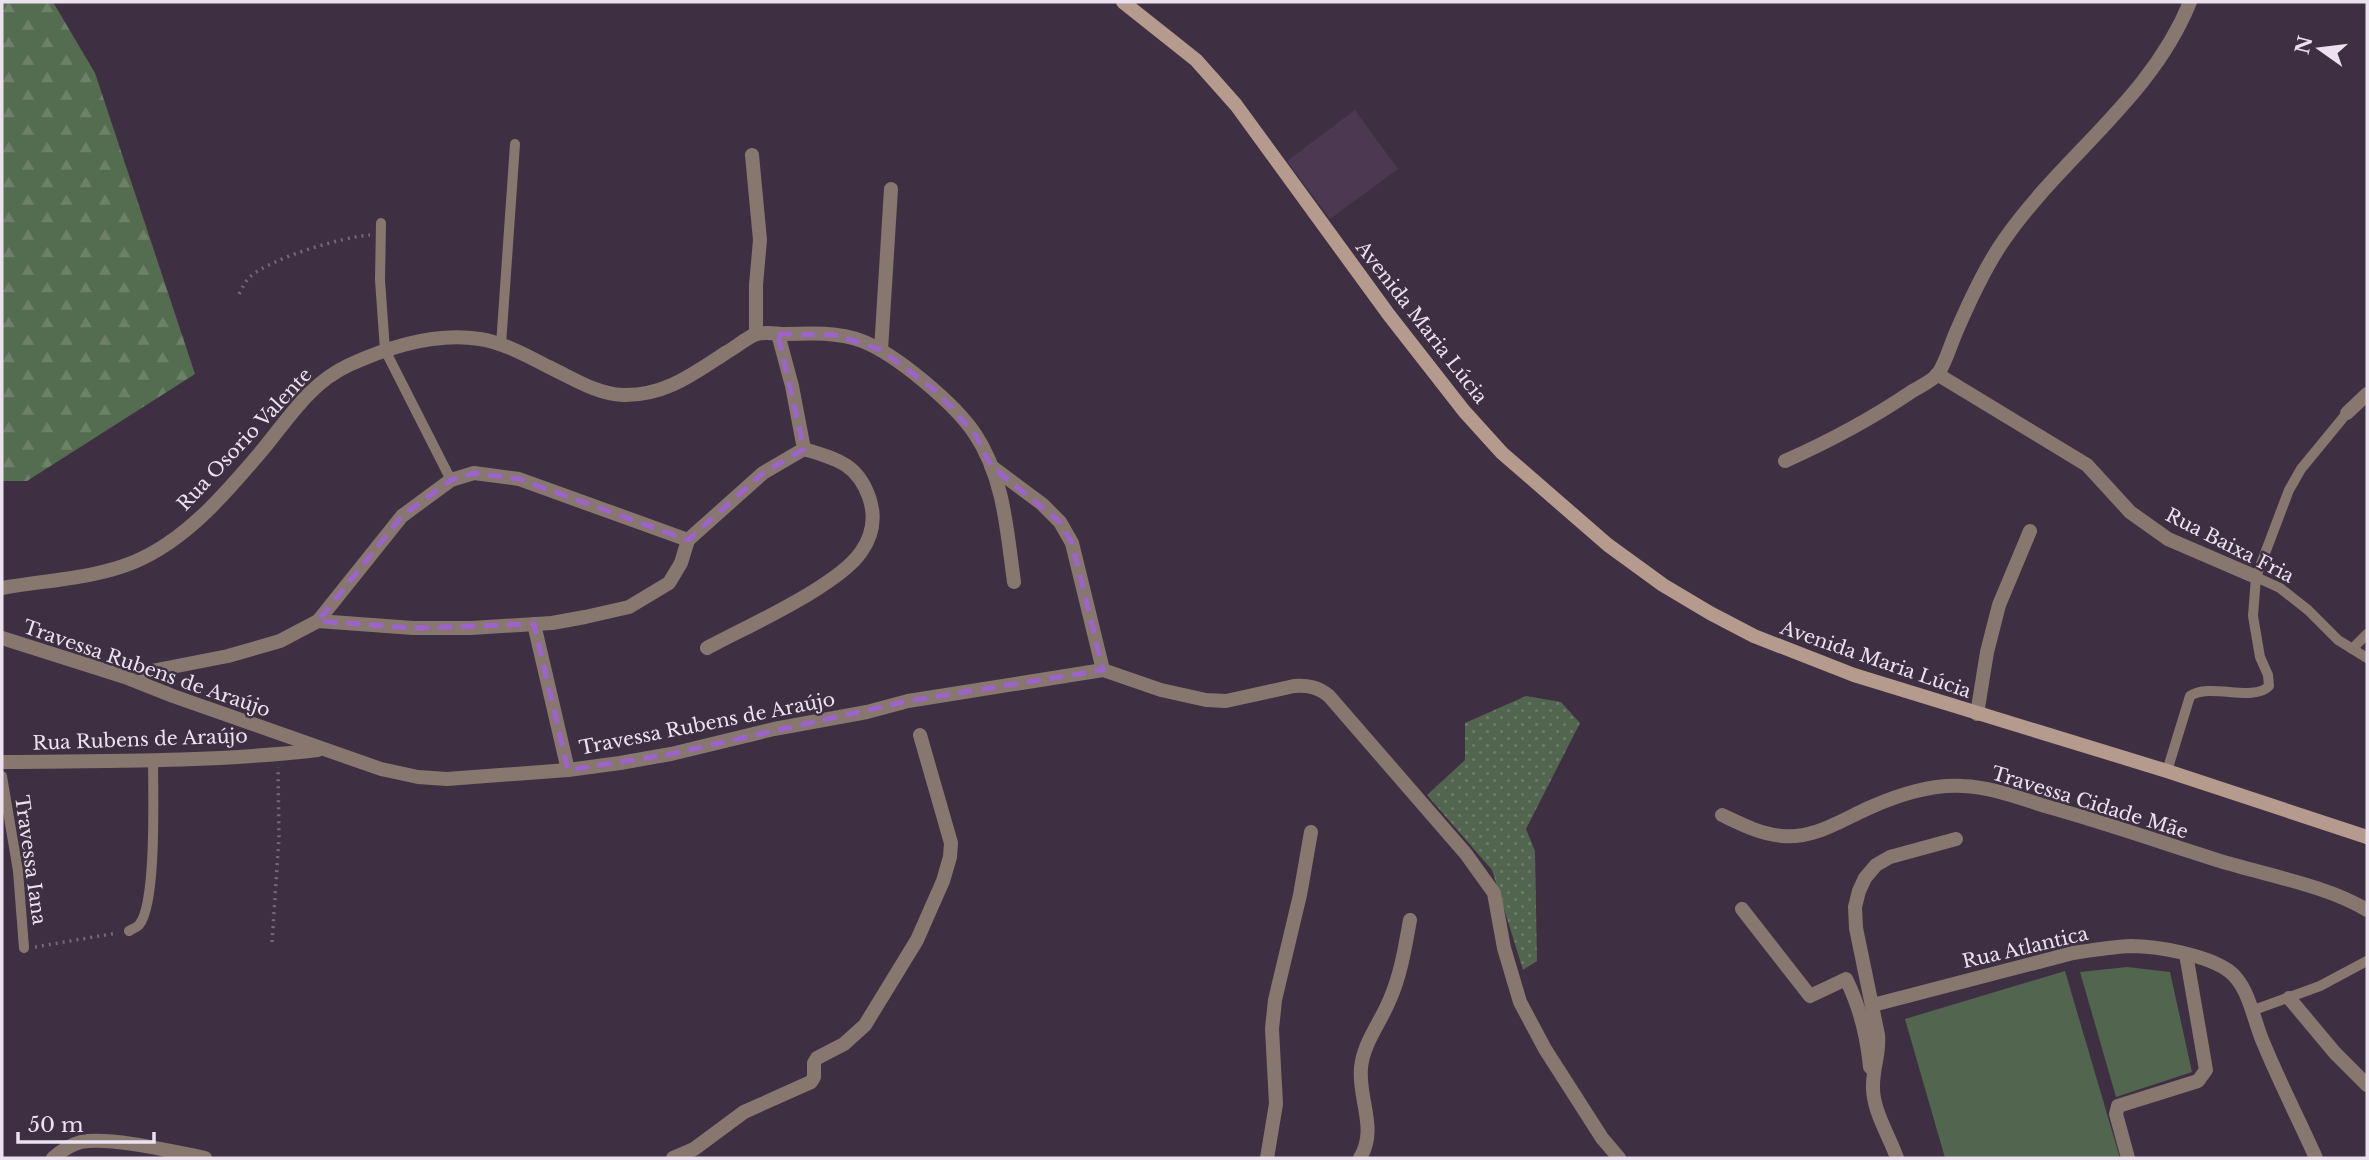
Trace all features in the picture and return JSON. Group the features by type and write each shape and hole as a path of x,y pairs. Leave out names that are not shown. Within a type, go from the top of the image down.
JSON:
{"main road":[{"name":"Avenida Maria Lúcia","path":"1123,2 1196,60 1236,105 1389,315 1502,453 1608,545 1662,585 1755,636 1854,676 2167,771 2367,837"}],"street":[{"path":"1785,461 1872,418 1937,374 1998,248 2038,195 2106,127 2162,56 2190,2"},
{"path":"752,155 760,240 756,333 817,333 860,340 881,350 936,391 975,433 991,466 1004,507 1014,582"},
{"path":"881,350 891,189"},
{"name":"Rua Osorio Valente","path":"2,588 108,570 134,562 158,550 183,532 219,499 261,452 304,396 328,376 385,350 449,338 480,339 501,345 594,389 619,395 649,394 671,387 756,333"},
{"path":"778,334 792,386 804,449"},
{"name":"Rua Baixa Fria","path":"1937,374 2087,465 2130,512 2168,539 2256,577"},
{"path":"2347,413 2367,394"},
{"path":"318,621 425,628 471,628 534,624 629,607 669,583 681,563 688,540 763,473 804,449 835,458 860,476 873,508 873,531 851,565 812,591 707,648"},
{"path":"991,466 1042,504 1060,523 1072,543 1103,670 1161,690 1206,700 1226,701 1303,685 1319,689 1329,696 1466,854 1494,893 1504,948 1520,1002 1552,1060 1602,1139 1619,1158"},
{"path":"125,677 228,656 280,641 318,621 402,516 451,480 474,473 519,479 688,540"},
{"path":"1977,714 1987,652 1999,605 2030,531"},
{"path":"534,624 568,770"},
{"name":"Travessa Rubens de Araújo","path":"2,638 125,677 322,750 381,769 418,777 490,777 568,770 671,754 908,701 1103,670"},
{"path":"673,1158 694,1149 744,1112 811,1082 817,1058 844,1044 865,1025 917,940 943,881 950,858 951,843 920,735"},
{"name":"Rua Rubens de Araújo","path":"2,762 153,760 278,755 322,750"},
{"name":"Travessa Cidade Mãe","path":"1722,815 1760,832 1803,836 1820,832 1902,795 1935,788 1963,786 1997,791 2343,897 2367,910"},
{"path":"1268,1158 1276,1104 1272,1029 1275,1000 1300,895 1311,832"},
{"path":"1872,1086 1879,1046 1873,1004 1856,928 1855,907 1865,878 1876,865 1890,857 1956,839"},
{"path":"1742,909 1810,996 1846,979 1855,996 1866,1034 1872,1086 1880,1117 1897,1158"},
{"path":"1360,1158 1368,1142 1361,1067 1365,1050 1397,982 1410,920"},
{"name":"Rua Atlantica","path":"1873,1004 2092,950 2133,946 2186,954 2228,970 2238,979 2263,1042 2316,1158"},
{"path":"2128,1158 2116,1114 2118,1106 2198,1081 2206,1070 2186,954"},
{"path":"2289,998 2335,1053 2367,1085"},
{"path":"52,1158 80,1142 94,1141 152,1147 205,1158"}],"lane":[{"path":"501,345 515,144"},
{"path":"381,223 385,350 451,480"},
{"path":"2167,771 2190,696 2201,691 2258,692 2269,687 2253,615 2256,577 2289,490 2301,469 2347,413"},
{"name":"Rua Baixa Fria","path":"2256,577 2280,588 2308,610 2338,640 2367,658"},
{"path":"2352,649 2367,634"},
{"path":"129,931 139,925 147,902 152,846 153,760"},
{"name":"Travessa Iana","path":"2,776 18,871 24,948"},
{"path":"2251,1011 2320,986 2367,961"}],"path":[{"path":"239,294 249,278 259,270 310,249 366,234 378,236 381,241"},
{"path":"272,942 279,838 278,755"},
{"path":"24,948 129,931"}],"highlighted area":[{"path":"778,334 836,335 881,350 936,391 975,434 991,466 1060,522 1072,543 1103,670 908,701 671,754 568,770 534,624 413,628 318,621 402,516 451,480 474,473 519,479 688,540 763,473 804,449"}],"shaded area":[{"path":"1355,110 1398,169 1330,219 1287,161"}],"green space":[{"path":"2,2 53,2 95,73 195,374 27,481 2,481"},
{"path":"1526,696 1561,702 1580,723 1526,829 1535,851 1537,961 1523,970 1492,870 1427,795 1465,760 1465,723"},
{"path":"2127,967 2170,972 2192,1072 2116,1097 2080,972"},
{"path":"2065,971 2120,1158 1945,1158 1905,1019"}]}
